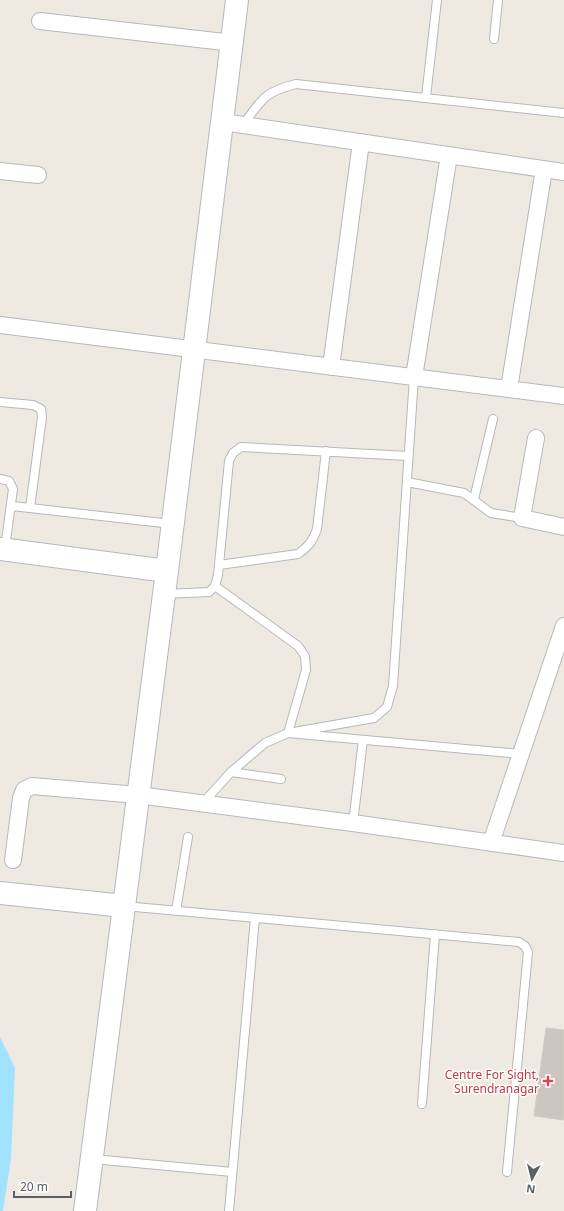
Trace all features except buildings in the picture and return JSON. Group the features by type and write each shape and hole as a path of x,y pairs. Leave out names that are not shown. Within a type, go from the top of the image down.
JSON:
{"street":[{"path":"85,1211 194,350 233,123 233,43 237,0"},
{"path":"40,21 233,43"},
{"path":"233,123 564,172"},
{"path":"331,367 361,142"},
{"path":"414,377 449,155"},
{"path":"509,389 544,169"},
{"path":"0,171 38,176"},
{"path":"0,325 564,396"},
{"path":"536,438 522,518 564,527"},
{"path":"2,549 167,571"},
{"path":"491,843 521,754 560,647 564,626"},
{"path":"13,860 21,798 24,790 32,786 138,795 203,803 564,853"},
{"path":"0,893 124,906"}],"lane":[{"path":"426,97 437,0"},
{"path":"494,40 498,0"},
{"path":"233,123 265,95 282,87 296,84 564,113"},
{"path":"203,803 230,772 265,743 288,733 374,718 387,707 393,686 414,377"},
{"path":"0,402 33,405 41,409 42,417 30,508"},
{"path":"474,499 493,419"},
{"path":"164,594 209,592 215,586 219,565 229,461 233,453 241,447 408,456"},
{"path":"219,565 298,554 307,548 313,540 316,530 326,451"},
{"path":"0,479 9,481 13,489 12,506 2,549"},
{"path":"406,482 464,493 491,513 522,518"},
{"path":"12,506 172,524"},
{"path":"215,586 298,646 305,656 306,670 288,733"},
{"path":"288,733 521,754"},
{"path":"353,823 363,740"},
{"path":"230,772 281,779"},
{"path":"176,911 188,837"},
{"path":"124,906 519,942 525,946 528,952 507,1172"},
{"path":"229,1211 255,918"},
{"path":"422,1104 435,934"},
{"path":"92,1159 232,1172"}],"water":[{"path":"0,1037 15,1068 11,1159 3,1211 0,1211"}],"place":[{"name":"Centre For Sight, Surendranagar","path":"548,1081"}]}
